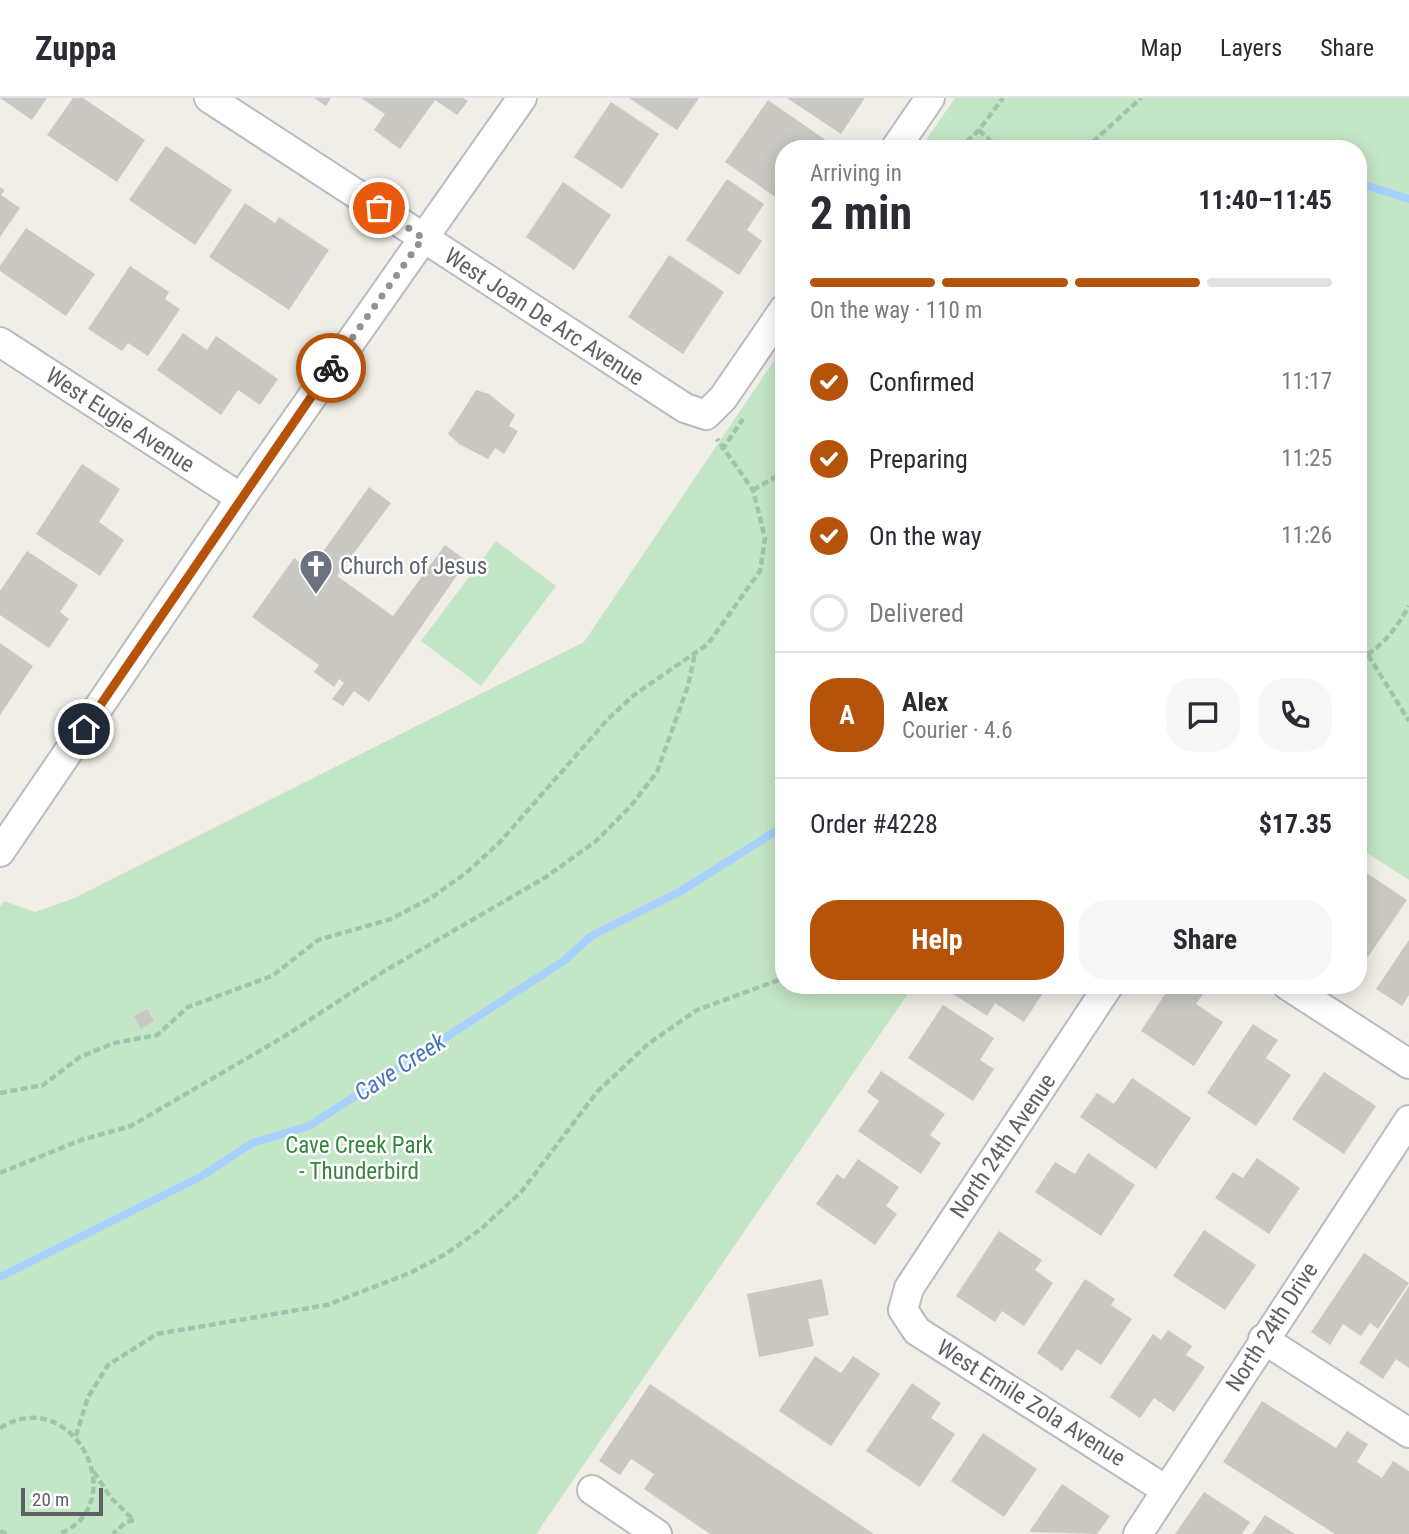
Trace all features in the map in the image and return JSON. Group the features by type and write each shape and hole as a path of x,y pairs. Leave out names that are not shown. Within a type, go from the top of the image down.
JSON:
{"street":[{"name":"West Joan De Arc Avenue","path":"209,98 685,408 706,415"},
{"path":"0,852 241,498 522,98"},
{"path":"901,140 930,98"},
{"path":"706,415 723,398 775,322"},
{"name":"West Eugie Avenue","path":"0,342 241,498"},
{"name":"North 24th Avenue","path":"903,1310 909,1288 1103,994"},
{"path":"1301,994 1409,1064"},
{"name":"North 24th Drive","path":"1138,1534 1409,1121"},
{"name":"West Emile Zola Avenue","path":"903,1310 918,1331 1166,1490"},
{"path":"1264,1339 1409,1433"},
{"path":"592,1490 657,1534"}],"path":[{"path":"968,140 1003,98"},
{"path":"1095,140 1141,98"},
{"path":"979,130 990,140"},
{"path":"0,1093 43,1085 80,1057 114,1043 157,1035 188,1007 272,976 318,940 391,919 431,898 466,873 500,842 608,719 634,695 708,644 760,570 765,538 753,490 722,450 706,415"},
{"path":"753,490 775,477"},
{"path":"1409,606 1393,633 1368,655 1409,721"},
{"path":"0,1173 81,1140 131,1126 285,1036 386,970 546,877 596,841 630,807 657,772 688,686 695,653"},
{"path":"76,1436 88,1397 108,1365 157,1334 327,1305 410,1273 444,1255 481,1229 520,1192 597,1092 648,1044 697,1010 775,981"},
{"path":"0,1428 29,1418 50,1421 76,1436 85,1447 101,1486 134,1520 126,1522 113,1534"},
{"path":"59,1534 74,1524 89,1503 93,1468"},
{"path":"0,1531 6,1534"}],"green space":[{"path":"955,98 1409,98 1409,880 1367,853 1367,140 926,140"},
{"name":"Cave Creek Park - Thunderbird","path":"775,359 775,994 908,994 536,1534 0,1534 0,907 4,901 35,912 72,899 584,642"},
{"path":"496,541 556,586 481,686 421,641"}],"building":[{"path":"0,98 47,98 32,120"},
{"path":"73,98 83,98 145,140 117,182 47,135"},
{"path":"314,98 331,98 326,106"},
{"path":"361,98 463,98 468,101 457,115 435,100 400,149 374,130 385,114"},
{"path":"629,98 699,98 677,130"},
{"path":"787,98 865,98 841,134"},
{"path":"768,100 826,140 775,140 775,197 725,162"},
{"path":"611,102 659,134 622,189 574,157"},
{"path":"166,146 232,190 195,245 129,200"},
{"path":"727,179 764,204 747,230 762,241 739,275 686,240"},
{"path":"563,182 611,215 574,270 526,237"},
{"path":"0,187 5,190 1,195 20,208 0,237"},
{"path":"245,203 275,223 279,217 329,250 289,310 209,257"},
{"path":"26,228 95,274 66,316 0,271 0,266"},
{"path":"669,255 724,292 683,354 628,317"},
{"path":"130,266 169,292 165,299 180,309 148,356 128,343 122,351 88,329"},
{"path":"183,333 207,350 216,336 278,379 260,405 238,390 221,415 157,370"},
{"path":"476,390 489,394 515,415 509,426 518,431 504,454 495,448 488,459 459,444 448,434"},
{"path":"82,464 120,489 99,522 124,540 100,576 36,534"},
{"name":"Church of Jesus","path":"369,487 391,503 337,576 393,616 445,545 467,561 369,702 354,691 343,706 332,699 344,683 339,679 334,687 314,672 319,665 252,617 294,558 310,570"},
{"path":"27,551 78,585 60,612 69,619 49,648 0,615 0,591"},
{"path":"0,643 33,666 0,715"},
{"path":"1367,873 1407,900 1367,956"},
{"path":"1409,940 1409,995 1402,1006 1376,989"},
{"path":"953,994 1042,994 1024,1022 995,1003 987,1016"},
{"path":"1165,994 1203,994 1196,1004 1223,1022 1194,1066 1141,1031"},
{"path":"943,1005 994,1038 980,1060 994,1069 973,1101 908,1058"},
{"path":"147,1009 154,1021 141,1029 134,1016"},
{"path":"1253,1024 1278,1040 1266,1058 1291,1075 1256,1126 1207,1093"},
{"path":"881,1071 945,1114 930,1135 941,1143 921,1174 858,1131 879,1101 867,1092"},
{"path":"1324,1072 1376,1106 1344,1154 1292,1119"},
{"path":"1132,1078 1191,1118 1156,1169 1080,1117 1097,1093 1114,1104"},
{"path":"1088,1153 1135,1185 1101,1236 1035,1192 1055,1162 1075,1174"},
{"path":"1257,1158 1300,1188 1269,1234 1215,1198 1233,1172 1243,1178"},
{"path":"858,1159 899,1187 886,1206 897,1214 875,1245 816,1204 837,1174 844,1179"},
{"path":"1204,1230 1256,1265 1225,1310 1173,1276"},
{"path":"999,1231 1042,1260 1035,1270 1053,1283 1024,1326 1002,1311 995,1322 956,1296"},
{"path":"1364,1253 1409,1283 1378,1329 1370,1323 1361,1336 1343,1324 1330,1345 1311,1332"},
{"path":"822,1279 829,1315 808,1319 814,1346 759,1357 747,1294"},
{"path":"1085,1279 1115,1299 1111,1305 1132,1319 1101,1365 1077,1349 1062,1371 1037,1353"},
{"path":"1409,1286 1409,1368 1396,1359 1383,1379 1359,1363"},
{"path":"1168,1330 1192,1346 1186,1355 1205,1367 1174,1412 1154,1398 1140,1418 1110,1397 1153,1334 1161,1340"},
{"path":"815,1356 841,1373 853,1356 880,1374 831,1446 779,1411"},
{"path":"912,1383 941,1403 931,1418 955,1434 920,1487 866,1451"},
{"path":"650,1384 874,1534 710,1534 644,1489 654,1474 631,1459 620,1475 599,1461"},
{"path":"1262,1401 1336,1448 1347,1431 1368,1444 1357,1462 1382,1478 1393,1461 1409,1471 1409,1534 1335,1534 1223,1462"},
{"path":"983,1433 1037,1469 1004,1517 951,1481"},
{"path":"1062,1484 1110,1516 1097,1534 1029,1532"},
{"path":"1204,1492 1250,1522 1242,1534 1175,1534"},
{"path":"1265,1515 1295,1534 1252,1534"}],"waterway":[{"name":"Cave Creek","path":"1367,186 1409,199"},
{"name":"Cave Creek","path":"0,1277 202,1176 252,1143 309,1126 565,960 591,936 681,891 775,832"}],"way so far":[{"path":"331,368 423,238 379,208"}],"place":[{"name":"Church of Jesus","path":"316,596"}],"route":[{"path":"84,729 331,368"}]}
